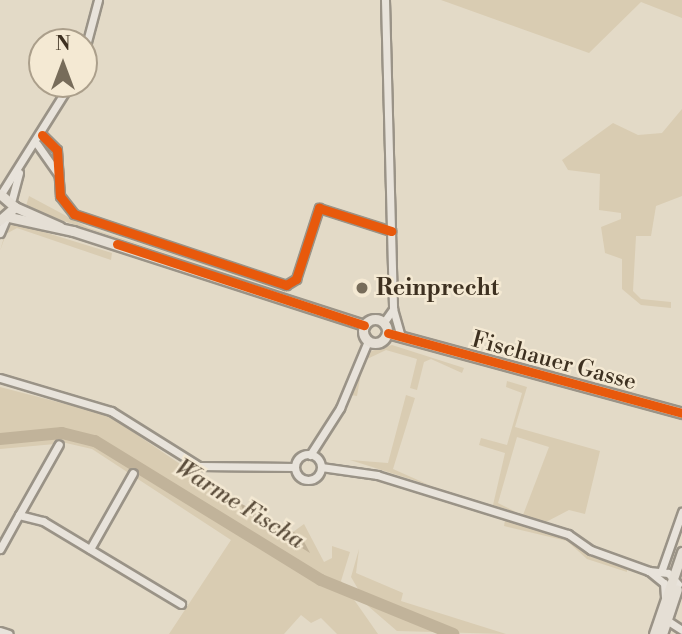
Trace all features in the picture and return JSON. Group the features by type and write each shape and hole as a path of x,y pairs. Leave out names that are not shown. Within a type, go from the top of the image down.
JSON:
{"main road":[{"path":"1,194 60,227 364,325 384,322 388,333 382,341 368,341 364,325"},
{"path":"13,203 5,219 60,227"},
{"name":"Fischauer Gasse","path":"388,333 682,414"},
{"path":"657,633 665,618 682,552"}],"street":[{"path":"91,28 98,0"},
{"path":"385,0 393,309 401,337"},
{"path":"1,194 19,173 62,98"},
{"path":"42,135 57,150 62,200 85,220 286,285 296,279 319,208 391,231"},
{"path":"37,144 58,174"},
{"path":"24,165 47,161"},
{"path":"13,203 19,173"},
{"path":"0,233 5,219"},
{"path":"384,322 393,309"},
{"path":"0,378 111,411 199,466 295,467 310,455 340,408 368,341"},
{"path":"0,549 59,444"},
{"path":"310,455 321,467 377,475 568,534 591,550 649,571 674,575 682,512"},
{"path":"295,467 304,480 315,478 321,467"},
{"path":"90,550 134,473"},
{"path":"19,515 43,521 181,604"},
{"path":"649,571 666,589 657,633"},
{"path":"665,618 682,630"},
{"path":"0,631 9,634"}],"shaded area":[{"path":"441,0 682,0 682,18 641,2 589,53"},
{"path":"682,109 682,196 656,206 651,236 636,236 633,291 641,299 671,302 671,308 641,305 622,289 622,259 605,253 601,227 621,219 621,213 599,210 600,174 568,170 562,160 613,123 638,135 662,133"},
{"path":"29,196 89,228 291,292 25,209"},
{"path":"18,224 112,253 111,260 17,228 6,234 0,251 8,226"},
{"path":"392,345 464,368 462,373 431,359 424,362 417,390 410,388 417,359 386,350 363,361 357,396 351,395 365,353"},
{"path":"507,381 527,387 515,427 600,451 585,514 569,510 546,522 523,515 549,447 517,437 498,503 518,513 493,505 505,453 479,445 481,438 507,445 522,393 506,387"},
{"path":"0,387 108,415 233,500 293,532 304,524 324,562 332,558 332,546 350,552 341,581 378,634 337,634 321,618 311,623 301,615 284,634 169,634 231,540 92,449 66,443 0,449"},
{"path":"406,395 415,398 393,469 429,485 350,460 388,463"},
{"path":"240,503 301,536 310,553 244,512"},
{"path":"505,520 571,541 627,566 627,572 587,559 567,541 504,526"},
{"path":"359,549 356,573 403,593 401,601 506,634 397,631 368,606 351,577"}],"waterway":[{"name":"Warme Fischa","path":"0,439 62,433 95,441 321,580 453,634"}],"cycle path":[{"path":"42,135 57,150 60,196 74,214 286,285 296,279 319,208 391,231"},
{"path":"117,244 364,325"},
{"path":"388,333 682,413"}],"place":[{"name":"Reinprecht","path":"362,288"}]}
